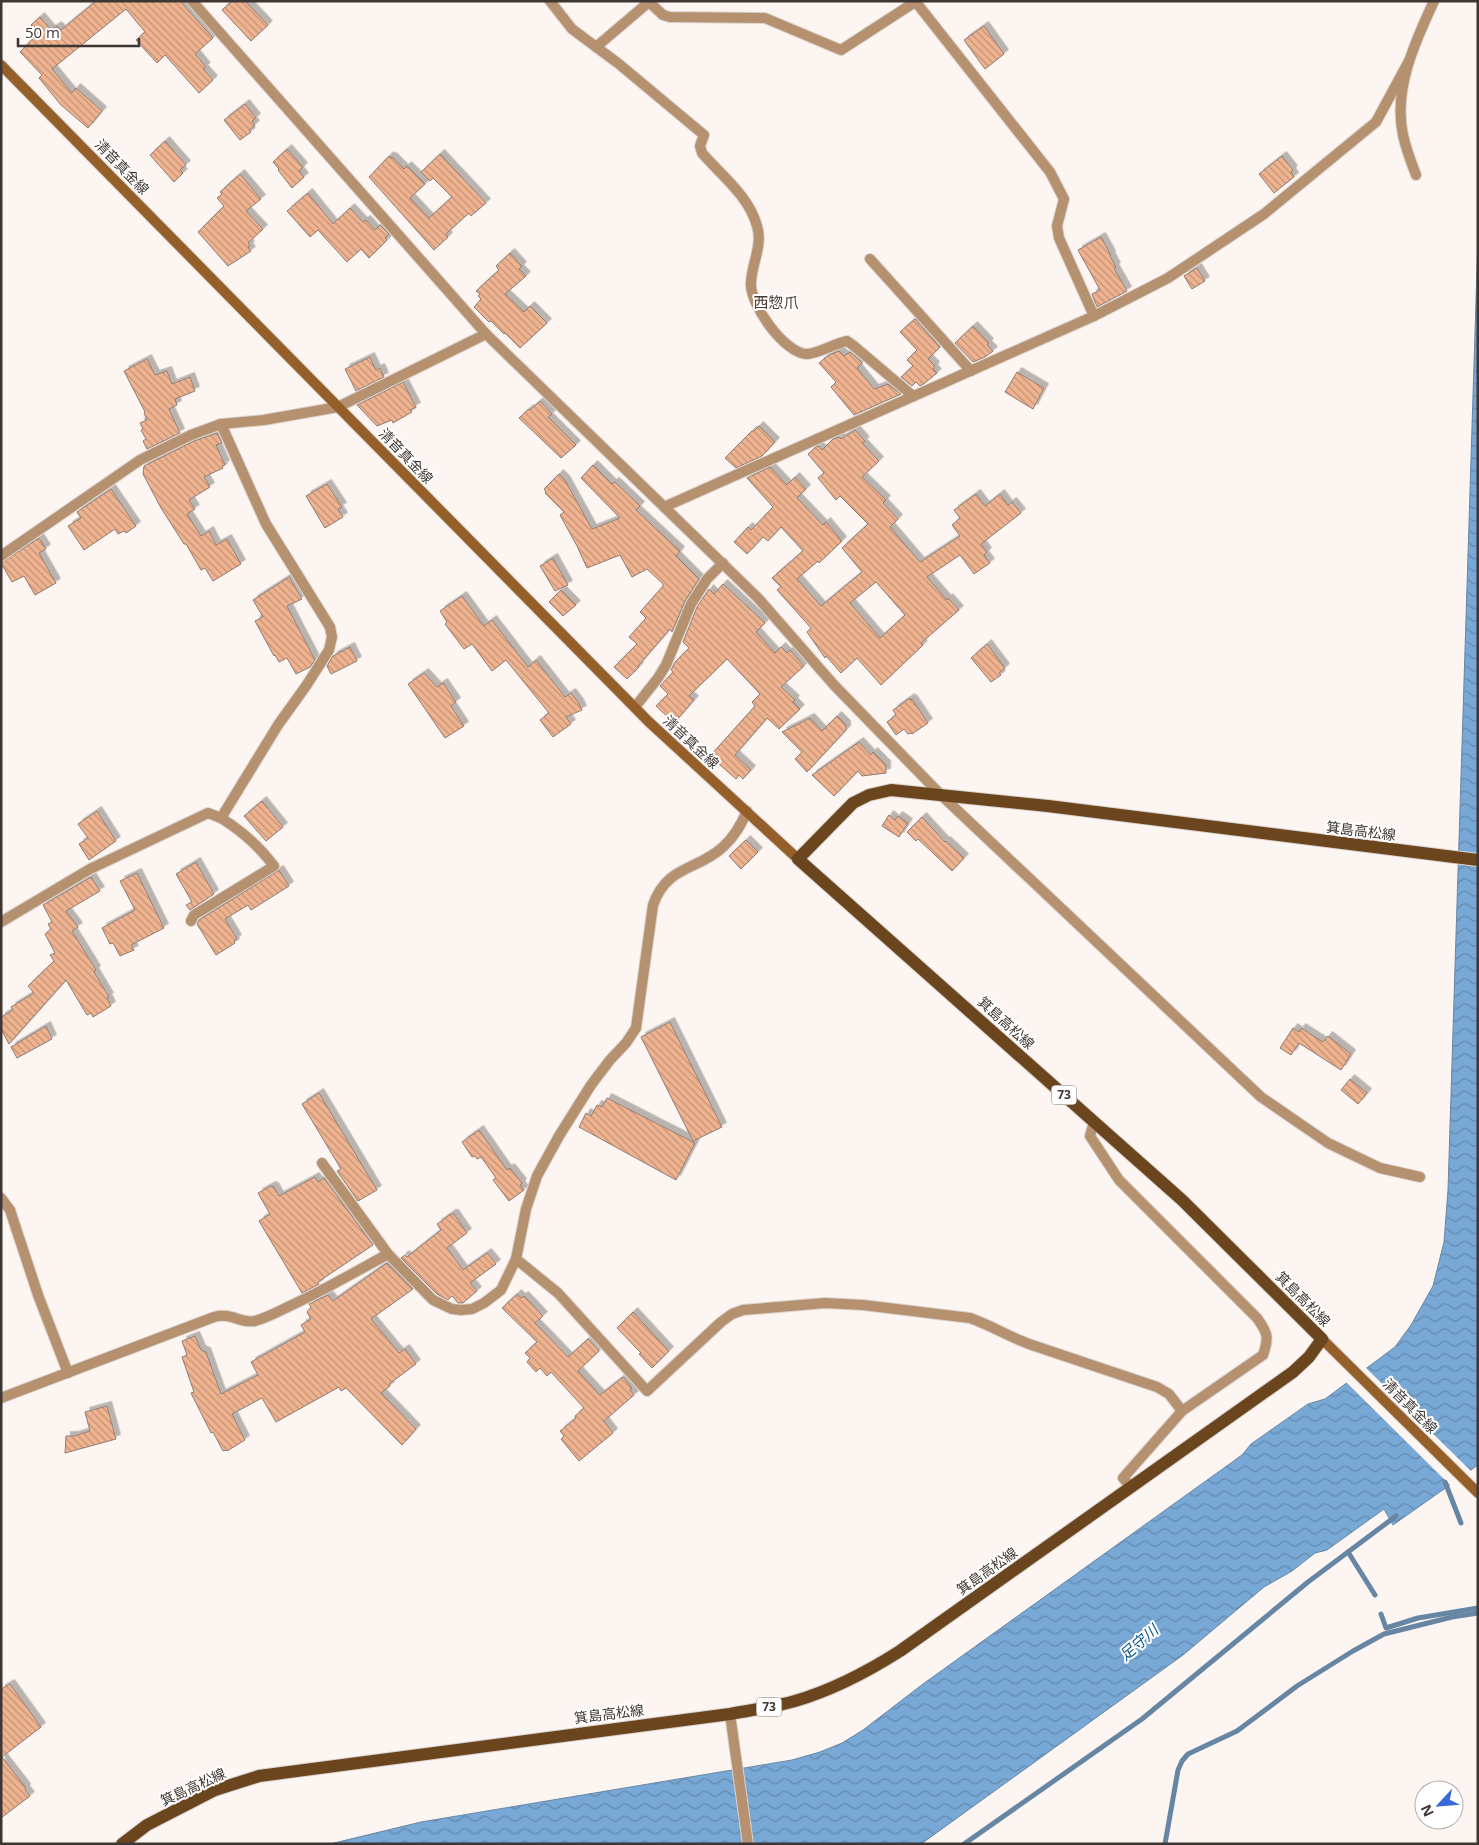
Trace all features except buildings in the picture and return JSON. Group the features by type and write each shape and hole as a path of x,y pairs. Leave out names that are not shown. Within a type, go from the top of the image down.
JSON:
{"main road":[{"name":"清音真金線","path":"1,65 634,707 680,752 798,859"},
{"name":"箕島高松線","path":"122,1844 147,1825 215,1790 259,1776 730,1714 795,1701 814,1694 867,1671 900,1652 1292,1372 1309,1357 1322,1339 1182,1200 798,859 840,814 853,803 869,795 891,790 940,794 1478,860"},
{"name":"清音真金線","path":"1322,1339 1478,1493"}],"street":[{"path":"192,1 486,334 758,598 834,685 940,794 1261,1097 1328,1143 1380,1168 1420,1177"},
{"path":"550,1 572,29 650,89 704,135 700,146 702,153 745,201 756,224 758,247 751,285 752,294 764,319 798,352 806,354 815,352 847,341 913,396"},
{"path":"664,507 1094,316 1168,278 1264,214 1376,122 1409,61 1421,28 1434,1"},
{"path":"596,47 648,2 663,15 670,17 765,18 841,50 915,2 1050,172 1058,186 1064,199 1057,226 1059,238 1094,316"},
{"path":"1409,61 1400,112 1403,134 1416,175"},
{"path":"870,259 971,371"},
{"path":"1,556 140,460 192,435 221,424 264,420 338,407 486,334"},
{"path":"221,424 257,508 326,619 332,637 329,650 278,725 221,818"},
{"path":"634,707 658,678 666,665 691,604 707,579 723,563"},
{"path":"322,1163 388,1254 433,1300 452,1309 461,1310 472,1309 495,1296 507,1281 516,1259 526,1209 538,1176 559,1136 600,1072 631,1037 636,1028 653,906 660,890 670,877 722,848 738,830 747,811"},
{"path":"1,922 90,869 208,813 221,818 242,832 261,848 274,866 194,916 191,921"},
{"path":"1094,1122 1090,1136 1119,1180 1257,1318 1265,1329 1268,1341 1263,1355 1182,1411 1124,1478 1131,1487"},
{"path":"1,1198 10,1210 38,1295 68,1373"},
{"path":"1,1398 214,1317 230,1315 248,1322 266,1317 308,1298 388,1254"},
{"path":"516,1259 558,1293 647,1391 732,1314 743,1310 825,1303 862,1305 970,1318 1028,1344 1157,1387 1168,1394 1182,1411"},
{"path":"730,1714 748,1844"}],"water":[{"name":"足守川","path":"1478,237 1478,1465 1393,1525 1384,1509 1327,1550 1315,1553 1292,1571 1264,1587 1183,1655 921,1844 330,1844 421,1822 792,1760 842,1743 863,1730 923,1684 1242,1455 1251,1444 1308,1404 1325,1399 1395,1347 1411,1325 1433,1286 1444,1242 1448,1190"}],"pier":[{"path":"1365,1367 1472,1472 1452,1487 1345,1381"}],"waterway":[{"path":"1445,1482 1461,1523"},
{"path":"964,1844 1142,1719 1308,1582 1396,1516"},
{"path":"1348,1552 1375,1595"},
{"path":"1381,1614 1386,1628 1418,1618 1478,1608"},
{"path":"1165,1844 1178,1770 1188,1754 1237,1731 1297,1686 1384,1634 1452,1617 1478,1613"}],"district":[{"name":"西惣爪","path":"776,303"}]}
